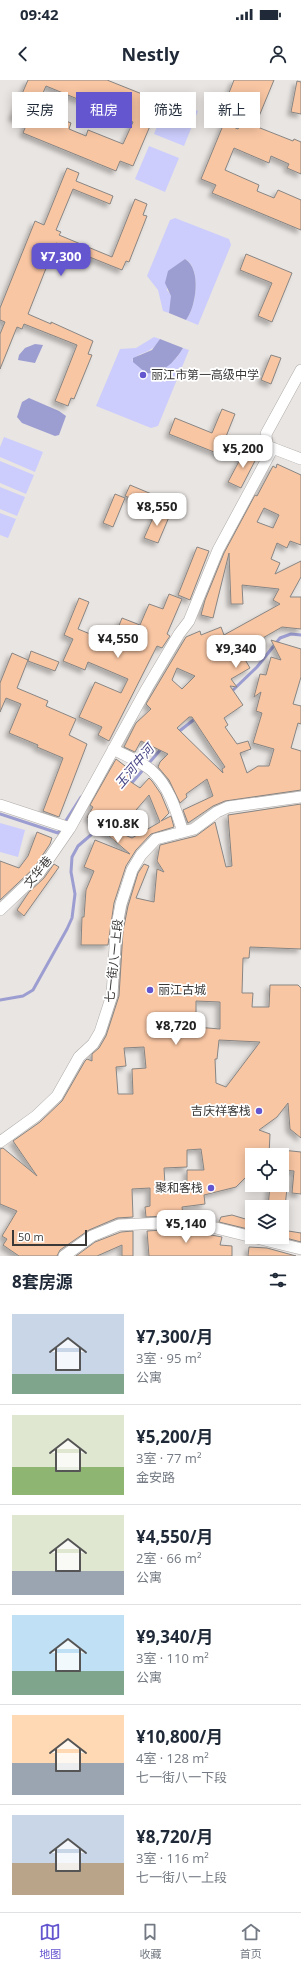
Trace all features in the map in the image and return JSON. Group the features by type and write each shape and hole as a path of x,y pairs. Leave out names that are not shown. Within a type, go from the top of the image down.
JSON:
{"street":[{"path":"301,370 266,434 267,446 301,459"},
{"name":"文华巷","path":"0,910 39,873 70,828 113,749 179,634 189,621 218,550 273,448"},
{"path":"113,749 141,763 151,770 166,789 175,804 183,832"},
{"name":"七一街八一上段","path":"0,1142 36,1116 57,1096 79,1057 93,1044 100,1032 112,995 116,930 121,904 132,870 148,846 162,836 194,829 228,806 301,797"},
{"path":"0,805 70,828"},
{"path":"64,1256 92,1236 119,1225 183,1222 212,1227 301,1249"}],"shaded area":[{"path":"156,128 191,128 184,146 154,134"},
{"path":"149,146 179,158 165,192 135,179"},
{"path":"175,218 229,239 231,245 198,325 186,320 190,314 196,288 194,270 185,259 168,272 167,290 172,296 169,313 163,311 158,290 147,276 170,220"},
{"path":"185,259 194,271 196,288 195,298 190,314 186,320 169,313 171,296 165,283 168,271"},
{"path":"154,337 160,339 157,344 151,350 132,360 141,367 161,367 174,360 183,348 189,350 158,426 151,428 96,406 120,349 136,348"},
{"path":"160,339 183,348 177,357 163,370 146,373 133,362 133,358 152,350"},
{"path":"35,344 43,345 35,363 18,360 19,355 25,348"},
{"path":"29,398 59,411 66,416 59,435 55,436 22,423 17,417 22,402"},
{"path":"4,437 43,452 35,472 0,457 0,447"},
{"path":"0,461 34,475 26,494 0,483"},
{"path":"0,487 25,497 17,516 0,509"},
{"path":"0,513 16,519 8,538 0,535"},
{"path":"0,823 25,830 18,857 0,852"}],"building":[{"path":"28,80 107,80 140,93 140,128 149,128 133,166 120,161 116,171 23,133 25,128 68,128 68,122 71,123 69,129 86,136 88,130 123,144 130,128 132,128 133,122 132,92 76,92 76,98 68,95 68,92 61,92 46,86 43,92 23,92"},
{"path":"234,80 274,80 260,114 260,92 229,92"},
{"path":"297,81 301,82 301,114 291,112"},
{"path":"222,128 260,128 293,141 294,139 301,142 301,174 287,168 289,164 271,156 269,163 234,148 225,170 259,185 257,191 274,198 278,190 301,200 301,230 212,193 216,185 201,179"},
{"path":"67,168 79,173 76,181 113,196 110,204 73,189 56,230 61,232 59,235 112,257 135,199 147,204 143,215 147,216 129,262 126,261 122,270 87,256 86,257 56,243 28,314 51,324 51,322 93,341 88,354 92,355 74,399 71,398 68,406 55,401 77,345 24,324 22,329 17,327 0,369 0,334 5,322 0,320 0,308 35,221 44,225"},
{"path":"246,254 292,273 272,322 258,316 272,283 240,270"},
{"path":"271,355 281,358 271,384 261,380"},
{"path":"222,409 235,414 219,454 169,434 175,418 212,433"},
{"path":"245,450 257,457 241,488 228,482"},
{"path":"277,464 301,475 301,545 290,541 287,548 277,543 271,559 280,563 275,574 301,561 301,577 290,597 301,597 301,629 282,627 240,651 250,668 231,679 237,687 230,686 243,705 224,718 228,725 225,727 237,744 248,741 251,749 240,753 247,773 258,766 269,766 274,749 253,743 262,713 256,711 261,692 254,697 260,674 266,675 271,657 281,660 271,640 301,649 301,677 293,704 301,706 301,724 298,723 291,748 301,751 301,790 225,801 213,806 188,823 183,810 213,796 207,779 186,794 187,797 180,803 169,780 158,767 160,762 168,754 141,741 135,752 124,747 136,723 151,709 146,704 186,637 200,631 201,635 221,627 224,635 280,604 273,600 279,589 242,585 243,604 231,604 229,553 213,618 201,615 205,600 224,553 255,495 257,496 273,466 276,468","holes":["264,508 279,515 273,528 257,522","177,668 195,676 182,689 172,680","189,717 192,717 225,767 222,769 223,773 177,728"]},
{"path":"130,485 166,500 161,511 125,496"},
{"path":"115,494 125,498 113,527 103,523"},
{"path":"156,511 169,517 158,543 144,538"},
{"path":"197,547 209,551 190,600 178,595"},
{"path":"169,594 182,599 167,634 170,636 162,648 157,646 109,741 98,735 102,727 79,717 95,682 121,693 128,679 88,662 85,670 63,661 73,639 64,635 79,598 89,602 78,629 112,643 122,618 140,625 149,604 163,609"},
{"path":"31,651 59,662 55,671 28,661"},
{"path":"12,653 28,660 17,688 48,701 46,706 76,719 69,735 87,744 59,817 43,811 63,758 37,747 38,745 9,733 21,704 6,698 0,712 0,683"},
{"path":"116,759 133,772 128,780 140,788 149,778 152,781 161,794 169,813 161,821 171,816 174,827 151,834 136,850 126,866 114,903 108,945 81,945 82,917 84,917 86,890 94,871 84,867 95,840 130,854 87,817 93,807 90,805","holes":["149,795 160,822 132,838 117,832"]},
{"path":"301,804 301,949 250,947 249,958 243,958 242,993 253,993 252,1007 269,1007 270,985 298,985 301,988 301,1138 290,1129 288,1103 277,1117 259,1130 270,1134 269,1148 245,1148 245,1178 236,1187 204,1195 205,1204 182,1207 183,1215 146,1217 145,1207 150,1206 150,1188 132,1189 133,1217 117,1218 89,1230 60,1250 57,1256 19,1256 3,1245 7,1239 2,1236 17,1211 0,1204 0,1149 3,1148 37,1176 13,1141 40,1122 62,1101 85,1061 87,1059 92,1061 92,1054 99,1048 106,1036 119,996 123,931 128,906 138,873 144,864 149,866 136,898 154,902 157,869 164,872 157,861 160,845 196,836 215,822 226,867 232,866 228,815","holes":["196,1001 220,1002 220,1029 196,1027","219,1040 260,1042 226,1087 216,1083 215,1059 217,1059","144,1047 146,1068 132,1069 133,1094 118,1094 116,1067 126,1066 124,1048","201,1149 204,1170 187,1170 187,1183 165,1185 164,1168 187,1167 187,1150"]},
{"path":"37,832 52,838 50,844 34,868 0,900 0,861 19,868 28,856"},
{"path":"54,864 59,867 24,916 17,910 29,892 44,878"},
{"path":"289,1151 301,1152 301,1194 292,1193 294,1171 289,1171"},
{"path":"269,1192 287,1192 286,1200 269,1200"},
{"path":"232,1215 245,1219 245,1228 219,1222 221,1217"},
{"path":"179,1229 222,1237 220,1245 232,1246 232,1256 149,1256 147,1231"},
{"path":"133,1231 133,1256 122,1256 122,1245 97,1256 76,1256 95,1242 121,1232"},
{"path":"289,1231 301,1233 301,1242 289,1239"},
{"path":"249,1247 267,1248 296,1256 248,1256"}],"waterway":[{"name":"玉河中河","path":"231,692 257,667 280,638 291,634 301,635"},
{"name":"玉河中河","path":"177,733 196,718"},
{"name":"玉河中河","path":"130,785 162,748"},
{"path":"0,814 58,833 81,797"},
{"name":"玉河中河","path":"0,1000 23,996 33,990 72,918 75,894 71,872 72,857 78,846 92,834 99,824"}],"place":[{"name":"丽江市第一高级中学","path":"143,375"},
{"name":"丽江古城","path":"150,990"},
{"name":"吉庆祥客栈","path":"259,1111"},
{"name":"聚和客栈","path":"211,1188"}]}
